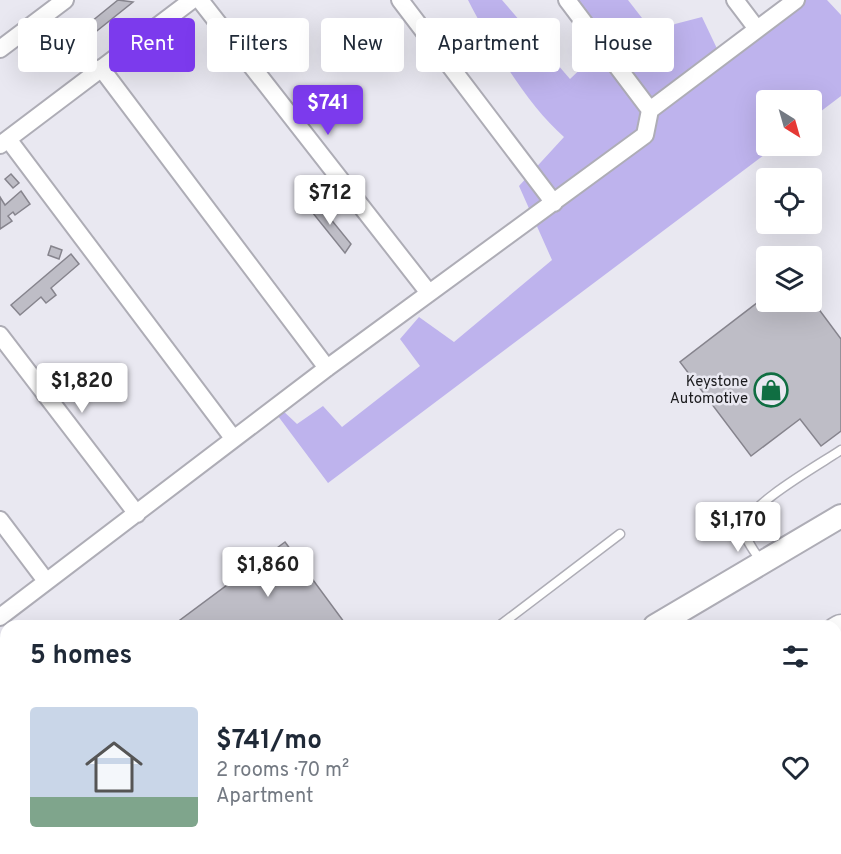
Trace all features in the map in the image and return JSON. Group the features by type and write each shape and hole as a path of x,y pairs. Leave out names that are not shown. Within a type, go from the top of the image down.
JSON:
{"main road":[{"path":"664,620 841,516"}],"street":[{"path":"0,49 65,0"},
{"path":"192,0 4,142 233,438"},
{"path":"200,0 429,293"},
{"path":"400,0 554,203"},
{"path":"567,0 650,110"},
{"path":"735,0 757,29"},
{"path":"0,617 233,438 645,135 650,110 796,0"},
{"path":"101,68 327,368"},
{"path":"0,335 137,514"},
{"path":"0,520 46,581"}],"lane":[{"path":"761,563 745,534 746,521 760,505 841,450"},
{"path":"507,620 620,534"}],"shaded area":[{"path":"468,0 502,0 517,18 478,18"},
{"path":"576,0 628,0 642,18 590,18"},
{"path":"799,0 827,0 841,15 841,96 822,110 822,90 756,90 756,156 763,156 328,483 275,412 280,408 297,424 323,406 342,427 420,366 400,339 419,317 454,342 552,260 519,186 564,137 550,124 511,72 560,72 560,67 570,79 577,72 674,72 674,25 702,17 721,57"}],"building":[{"path":"118,0 133,2 113,18 109,18 109,21 97,31 96,18"},
{"path":"11,174 19,183 13,188 5,179"},
{"path":"21,191 30,204 15,215 13,212 8,216 12,221 0,229 0,197 5,205"},
{"path":"316,201 351,244 345,253 308,207"},
{"path":"51,246 62,250 59,259 48,255"},
{"path":"71,254 79,264 51,288 56,295 46,303 41,297 20,315 11,305"},
{"name":"Keystone Automotive","path":"756,304 756,312 821,312 841,339 841,431 821,446 800,419 751,456 680,362"},
{"path":"285,542 343,620 180,620"}],"place":[{"name":"Keystone Automotive","path":"771,390"}]}
